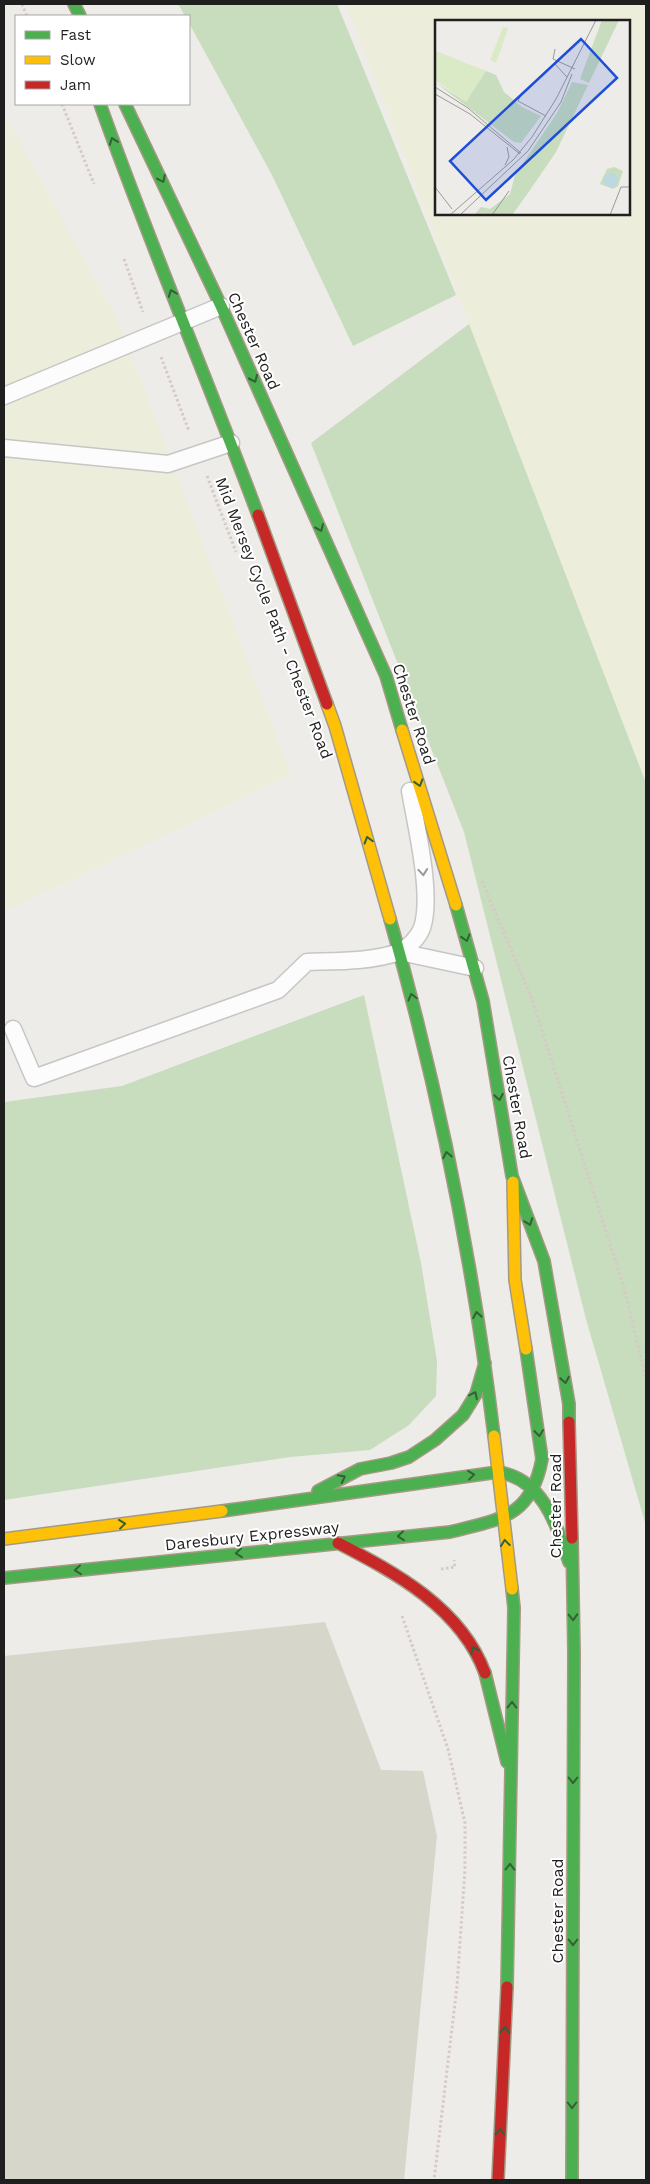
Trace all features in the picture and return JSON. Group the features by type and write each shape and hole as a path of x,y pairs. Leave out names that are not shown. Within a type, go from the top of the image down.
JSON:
{"main road":[{"path":"100,105 125,174 231,443 335,726 414,1003 439,1113 485,1363 514,1608 509,1933 498,2180"},
{"name":"Chester Road","path":"125,105 221,306 386,676 475,968 483,1001 512,1176 544,1261 570,1404 571,1569 574,1653 572,2180"},
{"path":"502,1519 520,1507 533,1490 539,1475 542,1459 536,1408 515,1280 512,1176"},
{"path":"298,1501 360,1469 391,1463 409,1457 435,1440 463,1415 476,1394 485,1363"},
{"path":"498,1472 518,1477 546,1505 558,1527 571,1569"},
{"name":"Daresbury Expressway","path":"4,1539 298,1501 498,1472"},
{"name":"Daresbury Expressway","path":"4,1578 450,1532 502,1519"},
{"path":"338,1543 396,1573 422,1591 456,1624 472,1645 484,1670 512,1781"}],"lane":[{"path":"4,396 221,306"},
{"path":"4,448 168,464 231,443"},
{"path":"395,703 423,869 425,903 422,927 418,936 400,952"},
{"path":"13,1029 34,1078 278,990 307,962 346,960 400,952 475,968"}],"path":[{"name":"Mid Mersey Cycle Path - Chester Road","path":"158,351 238,557"},
{"path":"482,880 532,1000 624,1288 646,1378"},
{"path":"401,1617 448,1749 465,1823 465,1869 457,1986 434,2180"}],"shaded area":[{"path":"325,1622 381,1770 423,1771 437,1836 404,2180 4,2180 4,1656"}],"green space":[{"path":"178,4 337,4 456,295 353,346 272,175 190,25 190,15 184,15"},
{"path":"346,4 646,4 646,783"},
{"path":"4,113 119,323 291,775 4,912"},
{"path":"469,324 646,783 646,1526 586,1319 464,832 311,443"},
{"path":"364,995 421,1263 437,1361 436,1396 409,1425 370,1450 290,1457 4,1500 4,1102 122,1086"}],"traffic: fast":[{"path":"74,4 80,15"},
{"path":"100,105 258,515"},
{"path":"125,105 221,306 386,676 402,730"},
{"path":"456,905 483,1001 512,1176 544,1261 569,1404 569,1422"},
{"path":"390,919 424,1046 452,1175 476,1305 494,1436"},
{"path":"4,1578 450,1532 498,1519 511,1513 521,1505 530,1493 537,1479 542,1459 526,1349"},
{"path":"318,1491 360,1469 391,1463 409,1457 435,1440 463,1415 476,1394 485,1363"},
{"path":"222,1511 498,1472 513,1476 526,1484 546,1505 559,1533 569,1562"},
{"path":"572,1538 574,1653 572,2180"},
{"path":"507,1987 514,1608 512,1589"},
{"path":"485,1673 507,1762"}],"traffic: slow":[{"path":"327,704 390,919"},
{"path":"402,730 456,905"},
{"path":"513,1182 515,1280 526,1349"},
{"path":"494,1436 512,1589"},
{"path":"4,1539 222,1511"}],"traffic: jam":[{"path":"258,515 327,704"},
{"path":"569,1422 572,1538"},
{"path":"338,1543 404,1580 443,1611 460,1629 474,1650 485,1673"},
{"path":"498,2180 507,1987"}]}
